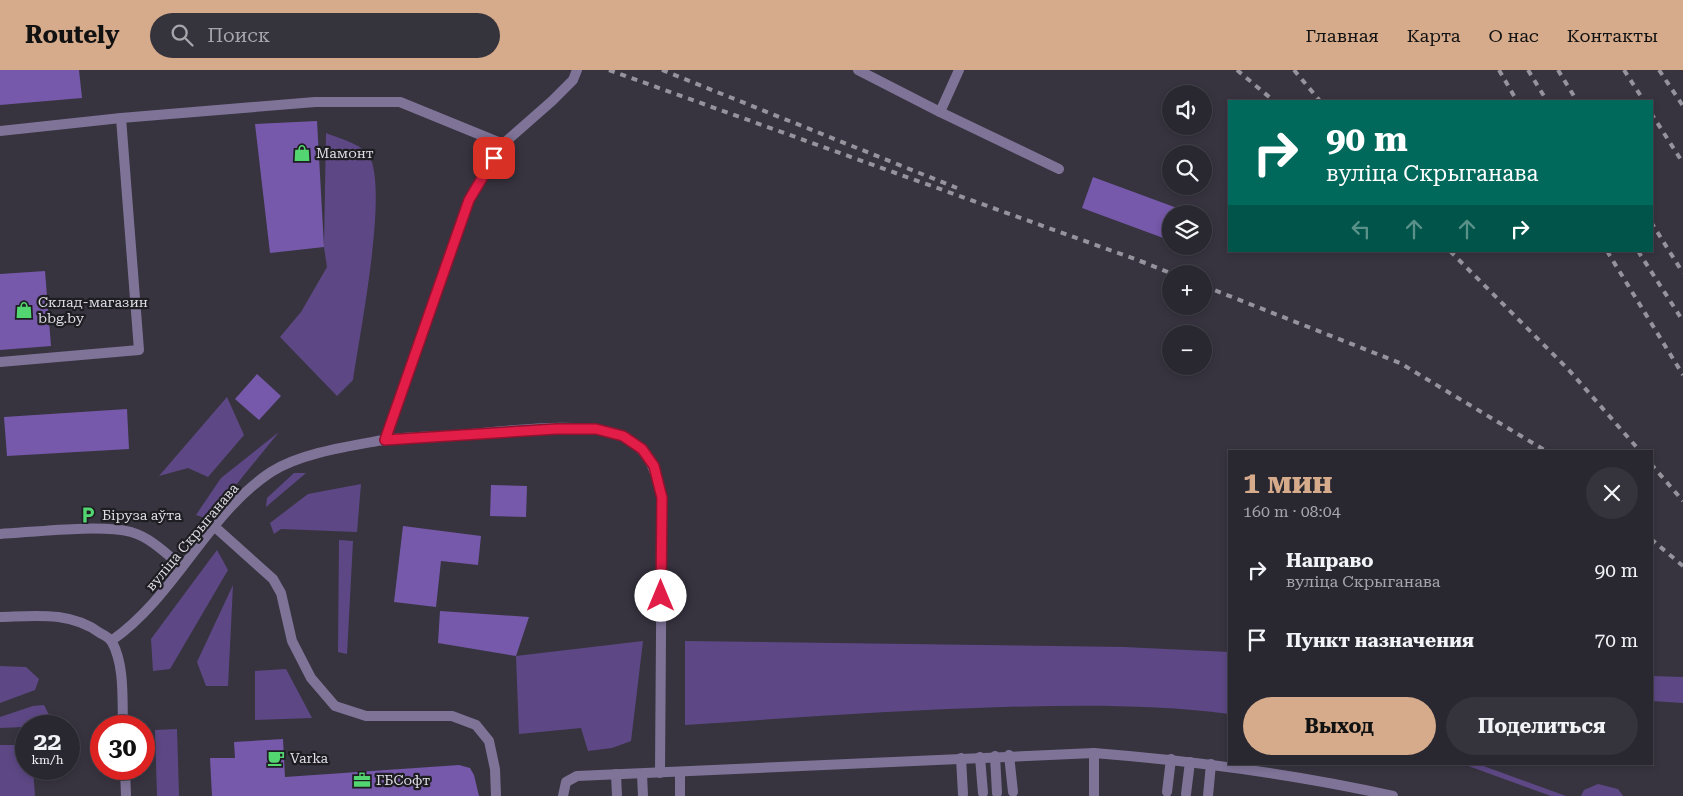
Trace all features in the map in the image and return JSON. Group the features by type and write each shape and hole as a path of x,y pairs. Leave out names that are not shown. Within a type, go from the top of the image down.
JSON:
{"street":[{"path":"385,440 469,200 503,144 573,80 577,70"},
{"path":"858,70 1059,169"},
{"path":"940,112 960,70"},
{"path":"0,132 121,118 315,102 400,102 503,144"},
{"path":"0,362 139,350 121,118"},
{"name":"вуліца Скрыганава","path":"111,640 132,626 151,608 215,527 251,487 273,471 307,456 385,440 556,429 596,429 623,436 642,449 654,466 662,498 660,773"},
{"path":"215,527 273,579 281,593 292,642 311,678 335,706 366,716 452,716 476,725 489,741 496,796"},
{"path":"0,534 101,529 132,532 152,543 182,567"},
{"path":"0,617 46,616 68,618 86,622 111,640 119,668 122,715"},
{"path":"1094,753 1094,796"},
{"path":"563,796 566,782 576,776 1009,755 1094,753 1171,759 1312,778 1393,796"},
{"path":"1009,755 1013,792"},
{"path":"995,756 997,793"},
{"path":"980,757 983,793"},
{"path":"961,758 963,794"},
{"path":"1167,792 1171,759"},
{"path":"1186,794 1190,762"},
{"path":"1208,796 1211,764"},
{"path":"680,772 680,796"},
{"path":"616,774 617,796"},
{"path":"642,774 643,796"},
{"path":"125,780 126,796"}],"shaded area":[{"path":"326,133 343,139 366,152 374,173 376,199 371,264 353,380 337,396 280,337 301,312 327,267 324,247"},
{"path":"227,397 244,435 208,477 188,468 159,476"},
{"path":"279,432 214,512 205,518 196,515 221,478"},
{"path":"294,473 306,473 266,507 267,498"},
{"path":"361,484 357,532 281,529 274,534 270,523 308,494"},
{"path":"339,540 353,541 347,654 338,652"},
{"path":"217,550 228,570 170,669 153,671 151,639"},
{"path":"233,585 228,686 206,686 197,662"},
{"path":"643,641 631,741 612,748 588,751 581,728 519,734 516,656"},
{"path":"685,641 1124,647 1228,652 1228,714 1173,708 1030,706 883,712 685,725"},
{"path":"0,666 26,667 39,679 35,690 0,703"},
{"path":"286,669 312,718 255,720 255,671"},
{"path":"1653,676 1683,677 1683,703 1653,701"},
{"path":"44,705 49,715 15,715 15,727 0,728 0,717 33,706"},
{"path":"177,729 179,796 157,796 155,730"},
{"path":"0,745 15,745 15,780 34,780 35,796 0,796"},
{"path":"1466,765 1481,765 1566,796 1551,796"},
{"path":"1598,784 1618,789 1623,796 1581,796 1584,790"}],"building":[{"path":"0,70 79,70 82,98 0,105"},
{"path":"317,121 324,247 270,253 255,124"},
{"path":"1093,177 1169,205 1162,205 1162,238 1082,208"},
{"name":"Склад-магазин bbg.by","path":"45,271 51,346 0,350 0,274"},
{"path":"257,374 281,396 259,420 235,399"},
{"path":"127,409 129,449 7,456 4,417"},
{"path":"491,485 527,486 526,517 490,516"},
{"path":"403,526 481,536 478,565 441,561 436,607 394,602"},
{"path":"440,611 529,617 516,656 438,643"},
{"path":"283,739 285,777 459,765 470,768 474,775 479,796 212,796 210,758 235,758 234,742"}],"railway":[{"path":"609,70 1146,263"},
{"path":"662,70 957,188"},
{"path":"1237,70 1273,100"},
{"path":"1294,70 1319,100"},
{"path":"1499,70 1516,100"},
{"path":"1528,70 1546,100"},
{"path":"1558,70 1576,100"},
{"path":"1624,70 1643,100"},
{"path":"1659,70 1683,106"},
{"path":"1653,116 1683,163"},
{"path":"1653,225 1683,273"},
{"path":"1451,252 1568,369 1639,450"},
{"path":"1608,252 1683,375"},
{"path":"1639,252 1683,321"},
{"path":"1140,261 1162,270"},
{"path":"1212,289 1400,363 1544,450"},
{"path":"1653,466 1683,501"},
{"path":"1653,541 1683,566"}],"place":[{"name":"Мамонт","path":"302,153"},
{"name":"Склад-магазин bbg.by","path":"24,310"},
{"name":"Біруза аўта","path":"88,515"},
{"name":"Varka","path":"276,758"},
{"name":"ГБСофт","path":"362,780"}],"route":[{"path":"494,158 469,200 385,440 556,429 596,429 623,436 642,449 654,466 662,498 661,596"}]}
